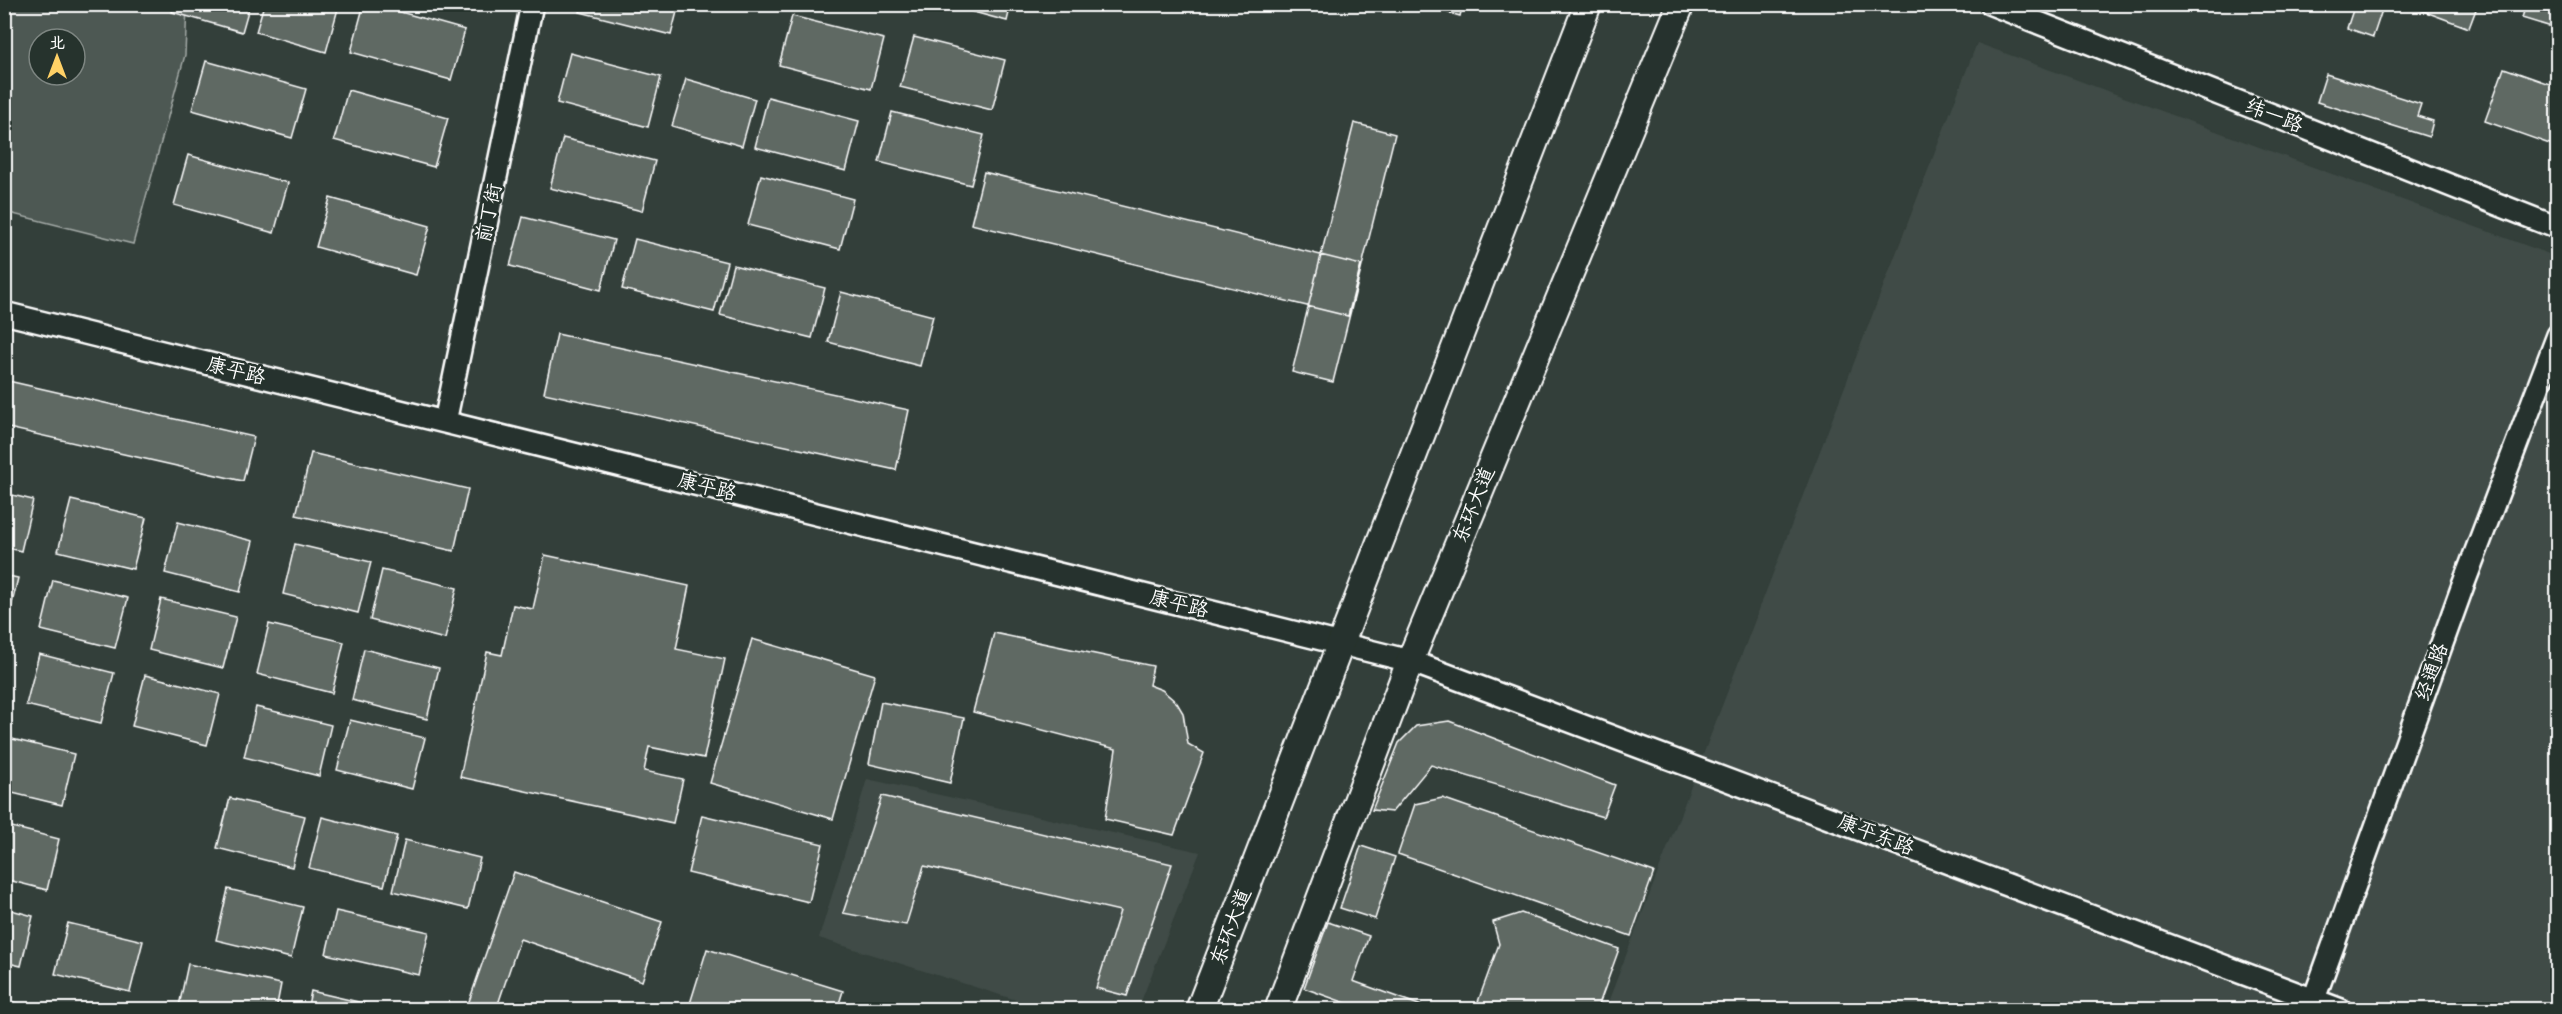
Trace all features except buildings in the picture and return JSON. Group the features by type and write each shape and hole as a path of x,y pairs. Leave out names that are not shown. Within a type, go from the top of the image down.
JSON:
{"main road":[{"name":"东环大道","path":"1199,1010 1587,4"},
{"name":"东环大道","path":"1278,1010 1410,661 1681,4"}],"street":[{"name":"前丁街","path":"445,423 532,4"},
{"name":"纬一路","path":"1991,4 2558,228"},
{"name":"康平路","path":"4,313 1410,661"},
{"name":"经通路","path":"2312,1004 2462,588 2558,335"},
{"name":"康平东路","path":"1410,661 2312,1004 2341,1010"}],"shaded area":[{"path":"4,5 187,5 185,55 133,244 5,212"},
{"path":"1977,43 2557,257 2557,1009 1605,1010"},
{"path":"867,779 1200,852 1138,1009 1045,1009 819,938"}]}
